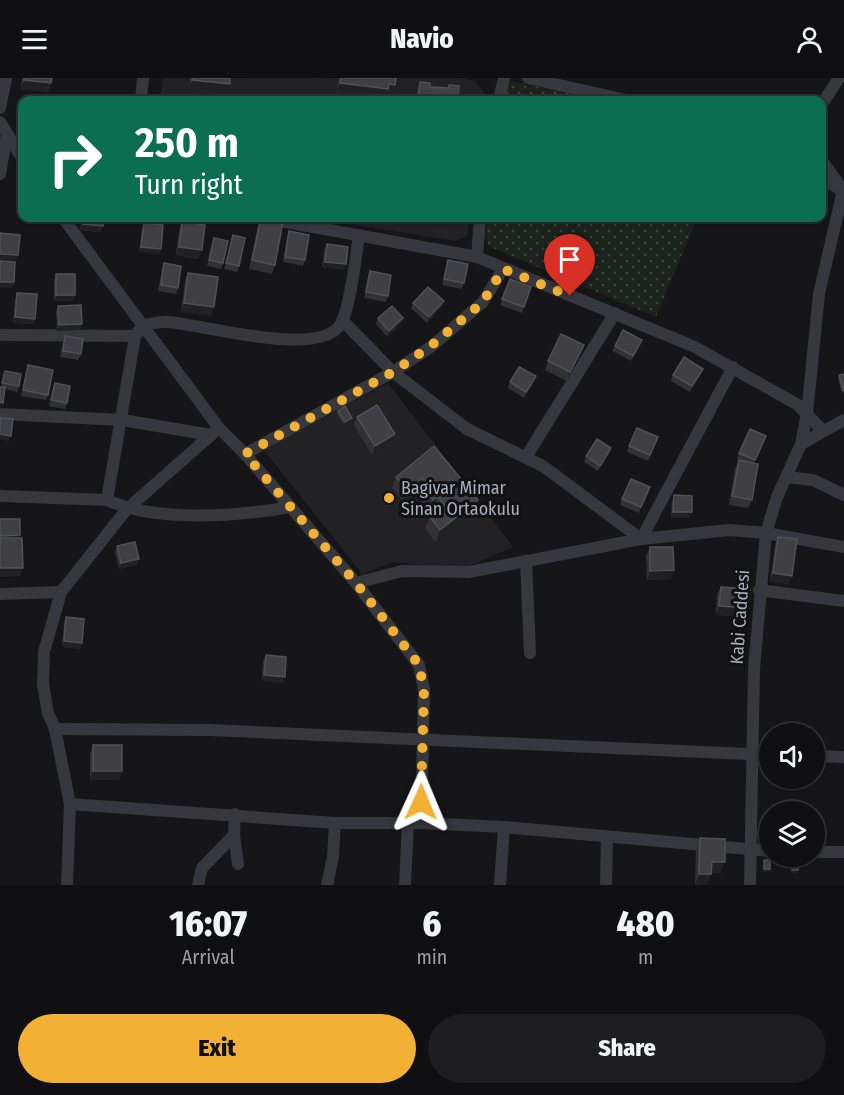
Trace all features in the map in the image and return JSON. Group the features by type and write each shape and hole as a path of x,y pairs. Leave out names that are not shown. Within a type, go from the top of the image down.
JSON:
{"street":[{"path":"0,108 6,78"},
{"path":"141,96 143,78"},
{"path":"500,96 504,78"},
{"path":"528,78 608,96"},
{"path":"826,98 839,78"},
{"path":"0,122 18,152"},
{"path":"0,171 7,134"},
{"path":"826,167 843,190"},
{"path":"826,181 843,190"},
{"name":"Kabi Caddesi","path":"750,885 752,754 759,590 766,533 786,477 801,444 807,414 819,294 843,190"},
{"path":"66,222 139,331 215,431 245,454 356,583 419,665 424,690 422,738 414,823 405,885"},
{"path":"287,222 477,257 696,347 798,405 823,431"},
{"path":"477,257 480,222"},
{"path":"0,335 139,331 167,321 267,337 320,338 333,332 342,320 360,235"},
{"path":"245,454 393,372 432,345 483,302 503,269"},
{"path":"526,457 615,313"},
{"path":"342,320 393,372 467,429 543,466 641,539"},
{"path":"107,500 139,331"},
{"path":"641,539 733,367"},
{"path":"0,414 122,420 215,431"},
{"path":"801,444 844,420"},
{"path":"67,885 70,804 55,729 48,713 43,684 44,652 61,592 127,509 215,431"},
{"path":"786,477 813,480 844,495"},
{"path":"0,496 107,500 127,509 167,513 246,514 291,507"},
{"path":"356,583 402,571 469,572 641,539 729,530 766,533 844,547"},
{"path":"526,561 530,653"},
{"path":"759,590 844,601"},
{"path":"0,594 61,592"},
{"path":"55,729 210,730 759,754"},
{"path":"825,756 844,757"},
{"path":"70,804 235,814 335,823 414,823 504,827 759,850"},
{"path":"235,814 234,835 238,864"},
{"path":"327,885 333,857 335,823"},
{"path":"500,885 504,827"},
{"path":"198,885 202,868 234,835"},
{"path":"606,885 607,837"},
{"path":"825,852 844,852"}],"shaded area":[{"path":"163,78 462,78 475,81 486,96 161,96"},
{"path":"510,81 584,96 505,96"},
{"path":"339,222 469,222 467,236 455,241"},
{"path":"487,222 695,222 656,317 488,246"},
{"name":"Bagivar Mimar Sinan Ortaokulu","path":"388,383 513,547 463,569 394,562 362,574 264,450"}],"building":[{"path":"25,78 52,78 51,83 24,80"},
{"path":"193,78 230,78 230,84 192,80"},
{"path":"341,78 396,78 395,85 389,84 388,89 340,83"},
{"path":"420,82 430,83 430,87 459,86 458,96 418,96"},
{"path":"83,222 104,222 103,226 83,224"},
{"path":"182,222 205,225 202,250 179,247"},
{"path":"260,222 283,222 275,265 252,260"},
{"path":"144,223 163,225 161,249 141,247"},
{"path":"289,231 309,235 305,260 285,257"},
{"path":"0,233 20,235 18,255 0,254"},
{"path":"233,235 245,238 239,266 226,263"},
{"path":"214,238 228,241 223,263 209,260"},
{"path":"327,244 348,247 346,264 325,262"},
{"path":"448,260 468,264 464,283 444,279"},
{"path":"0,261 15,262 14,282 0,282"},
{"path":"164,263 181,266 178,288 161,285"},
{"path":"370,271 391,275 388,296 366,292"},
{"path":"188,273 218,277 214,307 184,303"},
{"path":"56,274 75,274 75,295 56,295"},
{"path":"510,279 531,287 524,307 502,299"},
{"path":"428,287 444,301 429,317 413,303"},
{"path":"17,293 37,294 35,319 15,317"},
{"path":"81,305 82,324 59,325 58,306"},
{"path":"392,306 403,318 389,331 378,318"},
{"path":"623,330 642,340 633,356 615,346"},
{"path":"561,334 584,345 570,372 548,361"},
{"path":"65,336 83,339 81,354 63,351"},
{"path":"684,357 703,369 692,386 673,375"},
{"path":"28,365 53,370 48,395 23,390"},
{"path":"519,367 536,376 526,392 510,382"},
{"path":"5,371 21,374 19,386 2,383"},
{"path":"844,374 844,390 843,390 839,375"},
{"path":"55,383 70,386 67,403 51,400"},
{"path":"0,387 5,387 3,403 0,402"},
{"path":"377,405 395,434 375,446 357,417"},
{"path":"345,406 352,418 345,422 338,411"},
{"path":"0,418 13,419 11,436 0,434"},
{"path":"637,428 658,437 650,455 629,446"},
{"path":"750,429 766,436 755,460 739,453"},
{"path":"597,439 611,448 600,466 586,456"},
{"path":"434,446 478,500 440,530 430,517 445,505 437,496 433,500 424,489 429,485 422,478 407,490 396,477"},
{"path":"739,460 758,464 752,500 732,496"},
{"path":"631,479 650,487 641,507 622,499"},
{"path":"674,495 692,496 692,512 673,512"},
{"path":"0,519 20,519 20,535 0,536"},
{"path":"778,537 797,539 792,576 773,573"},
{"path":"0,538 22,538 23,568 0,568"},
{"path":"135,542 139,559 121,563 117,546"},
{"path":"650,547 673,547 674,570 650,571"},
{"path":"721,587 750,589 749,608 719,606"},
{"path":"66,617 84,619 82,643 64,641"},
{"path":"266,655 286,657 285,677 264,675"},
{"path":"93,745 122,745 122,771 93,771"},
{"path":"700,838 725,839 725,862 712,862 711,874 699,874"}],"place":[{"name":"Bagivar Mimar Sinan Ortaokulu","path":"389,498"}],"route":[{"path":"421,802 424,690 419,665 356,583 245,454 393,372 432,345 483,302 503,269 570,296"}]}
